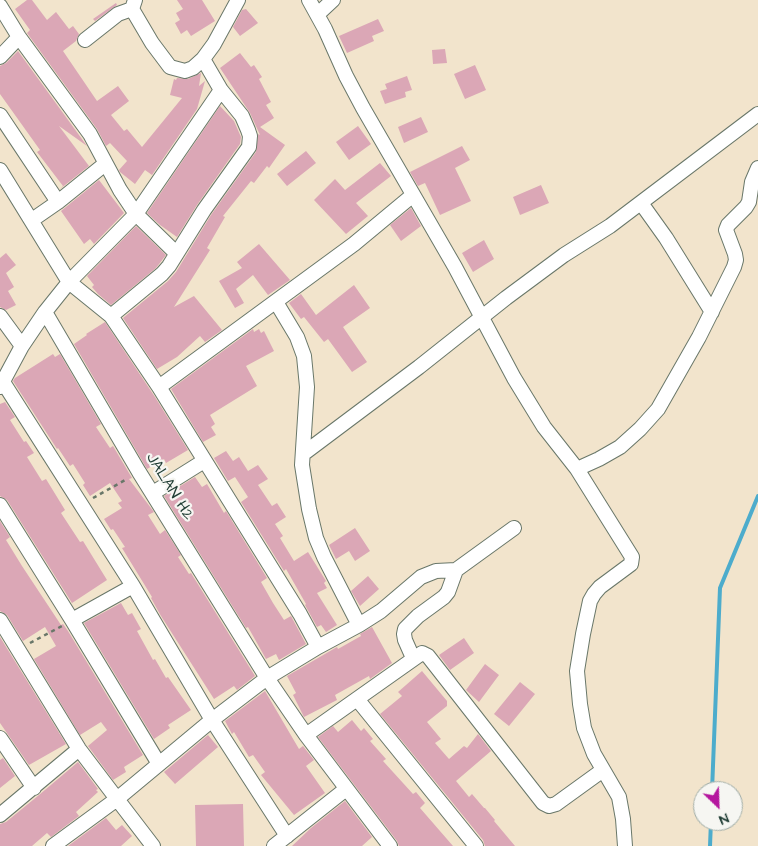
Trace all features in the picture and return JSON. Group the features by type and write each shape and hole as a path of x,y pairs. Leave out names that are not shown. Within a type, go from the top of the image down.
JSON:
{"street":[{"path":"85,40 134,4 152,43 170,67 185,71 193,68 203,59 214,44 238,0"},
{"path":"309,0 318,14 346,76 528,402 576,470 633,560 600,587 590,601 578,664 577,680 584,728 589,743 619,797 625,846"},
{"path":"318,14 333,0"},
{"path":"0,6 19,37 90,134 105,164 136,214 176,253"},
{"path":"0,57 19,37"},
{"path":"111,316 162,274 204,210 243,157 250,142 248,130 242,116 221,90 203,59"},
{"path":"221,90 136,214 69,282 45,312 22,346 2,384 82,505 212,720 287,836"},
{"path":"303,454 544,270 610,226 758,114"},
{"path":"0,115 58,202"},
{"path":"32,220 58,202 105,164"},
{"path":"576,470 620,447 658,409 712,312 736,260 734,248 726,230 728,225 749,202 752,182 758,168"},
{"path":"0,170 69,282 111,316 159,387 292,600 318,647"},
{"path":"159,387 354,244 413,195"},
{"path":"641,203 666,238 712,312"},
{"path":"276,302 298,337 304,356 307,387 303,454 304,484 316,538 334,578 359,625"},
{"name":"JALAN H2","path":"45,312 140,472 267,678 346,789 382,844"},
{"path":"0,316 22,346"},
{"path":"153,493 204,461"},
{"path":"0,504 159,764"},
{"path":"53,846 116,799 212,720 267,678 377,614 420,577 436,571 456,570 514,528"},
{"path":"413,658 405,640 405,630 410,622 437,603 448,592 456,570"},
{"path":"72,620 132,586"},
{"path":"0,620 79,749 153,846"},
{"path":"306,735 413,658 426,653 542,803 549,806 556,804 603,770"},
{"path":"357,699 476,846"},
{"path":"0,738 34,788"},
{"path":"0,815 79,749"},
{"path":"274,846 346,789"}],"path":[{"path":"82,505 140,472"},
{"path":"18,650 72,620"}],"building":[{"path":"27,0 32,0 47,20 56,12 69,29 73,26 79,34 76,41 63,51 97,101 118,86 129,101 111,115 124,131 127,129 142,147 182,98 170,95 174,79 188,79 201,73 199,86 205,81 197,109 152,175 145,170 135,184 120,172 119,170 127,161 110,143 106,146 97,129 27,33 30,30 15,9"},
{"path":"177,0 202,0 215,21 191,36 187,30 181,34 175,23 180,20 176,13 183,9"},
{"path":"116,3 117,5 95,21 93,19"},
{"path":"246,9 258,23 240,36 233,27 242,10"},
{"path":"378,19 384,31 372,36 374,41 347,53 339,36"},
{"path":"445,49 447,63 433,64 432,50"},
{"path":"18,51 87,146 59,126 89,166 60,189 63,186 37,152 40,150 0,94 0,66 6,63"},
{"path":"240,53 251,67 254,65 262,77 259,79 271,102 266,105 274,118 260,127 285,145 269,168 267,166 254,183 251,181 223,216 225,217 207,248 210,250 174,307 194,296 222,330 205,342 200,336 177,357 157,369 123,318 168,281 176,272 211,215 256,152 258,134 260,135 250,113 220,68"},
{"path":"475,65 486,90 465,99 454,74"},
{"path":"407,76 412,90 405,92 406,97 385,104 380,91 387,89 385,84"},
{"path":"220,106 234,121 241,137 240,144 177,237 147,213"},
{"path":"421,117 428,132 404,143 398,127"},
{"path":"358,126 371,144 349,160 336,142"},
{"path":"462,146 470,160 455,168 471,201 440,215 425,183 418,186 410,172"},
{"path":"306,151 316,163 287,186 277,174"},
{"path":"380,163 391,176 356,203 368,216 346,234 314,200 335,179 345,190"},
{"path":"99,180 124,213 94,244 90,239 84,244 61,211"},
{"path":"541,185 549,203 520,215 513,197"},
{"path":"411,208 421,226 401,241 390,225"},
{"path":"136,226 166,255 156,268 111,305 92,287 94,285 87,276"},
{"path":"484,240 494,259 473,272 462,253"},
{"path":"259,244 290,280 268,295 253,275 236,289 244,303 235,308 219,281 242,268 237,262"},
{"path":"6,253 16,265 6,273 14,287 8,291 16,305 6,310 0,307 0,258"},
{"path":"354,285 370,308 343,327 367,362 352,372 328,339 324,342 304,317 301,319 289,303 301,294 316,315"},
{"path":"105,322 188,450 166,463 164,459 147,469 74,344"},
{"path":"253,329 254,332 259,329 261,333 264,331 274,351 246,366 257,386 210,415 215,424 211,427 216,435 203,442 171,389"},
{"path":"53,354 55,357 60,354 101,424 96,427 110,448 113,446 132,478 129,479 154,512 148,515 160,534 165,530 181,555 178,557 189,574 191,573 255,676 237,690 234,686 214,699 161,616 152,597 122,548 125,547 104,519 122,508 118,503 122,501 110,483 90,496 83,485 85,483 73,464 70,466 57,449 13,381"},
{"path":"5,402 15,417 10,420 24,442 26,441 34,453 27,457 42,481 46,479 65,510 61,513 80,542 83,541 107,580 72,603 7,500 0,496 0,404"},
{"path":"226,451 233,461 239,457 248,471 258,465 268,479 258,485 272,506 277,503 286,517 275,524 283,536 280,538 294,561 308,552 326,581 324,583 327,588 317,593 337,625 326,632 321,625 317,627 286,569 284,571 241,502 248,497 235,477 228,481 214,458"},
{"path":"195,477 202,487 207,484 224,513 226,511 267,578 261,582 273,603 284,620 291,616 306,644 279,660 276,654 266,659 248,627 246,628 164,496"},
{"path":"0,521 10,537 6,540 61,625 63,624 68,631 143,755 124,767 126,772 113,780 88,746 107,730 101,722 80,735 34,659 56,646 45,627 23,641 7,615 0,611"},
{"path":"355,528 370,551 355,561 349,551 336,559 329,545"},
{"path":"368,576 379,589 360,606 351,591"},
{"path":"121,603 128,615 132,613 141,629 137,631 153,660 155,659 166,678 168,677 191,710 168,725 170,728 154,739 84,623"},
{"path":"372,627 392,663 370,679 369,676 335,695 337,700 304,717 293,695 296,693 287,676 337,647 338,649 361,636 360,634"},
{"path":"0,637 66,744 29,765 0,723"},
{"path":"464,638 474,653 450,670 439,655"},
{"path":"485,664 499,675 479,702 466,690"},
{"path":"422,671 447,701 447,706 427,722 441,739 435,743 449,759 464,746 467,748 478,734 491,751 456,781 469,797 472,794 485,808 515,846 485,846 483,840 380,714 402,696 398,692"},
{"path":"520,682 535,694 509,726 494,714"},
{"path":"265,691 299,749 303,746 314,760 306,766 325,793 294,815 261,775 265,772 253,755 249,757 225,721"},
{"path":"352,720 361,731 364,728 373,739 370,741 386,759 383,761 413,794 416,792 425,803 420,808 453,846 399,846 318,737 333,726 338,732"},
{"path":"208,735 218,747 175,784 164,772"},
{"path":"3,758 15,776 0,788 0,760"},
{"path":"78,762 98,789 96,790 98,792 76,812 79,816 51,837 47,833 32,846 0,846 0,824 6,822"},
{"path":"345,801 372,837 362,846 292,846 311,828"},
{"path":"243,804 244,846 196,846 195,805"},
{"path":"106,818 116,830 122,825 132,836 121,846 68,846"}],"waterway":[{"path":"712,781 720,588 758,496"},
{"path":"710,846 711,831"}]}
